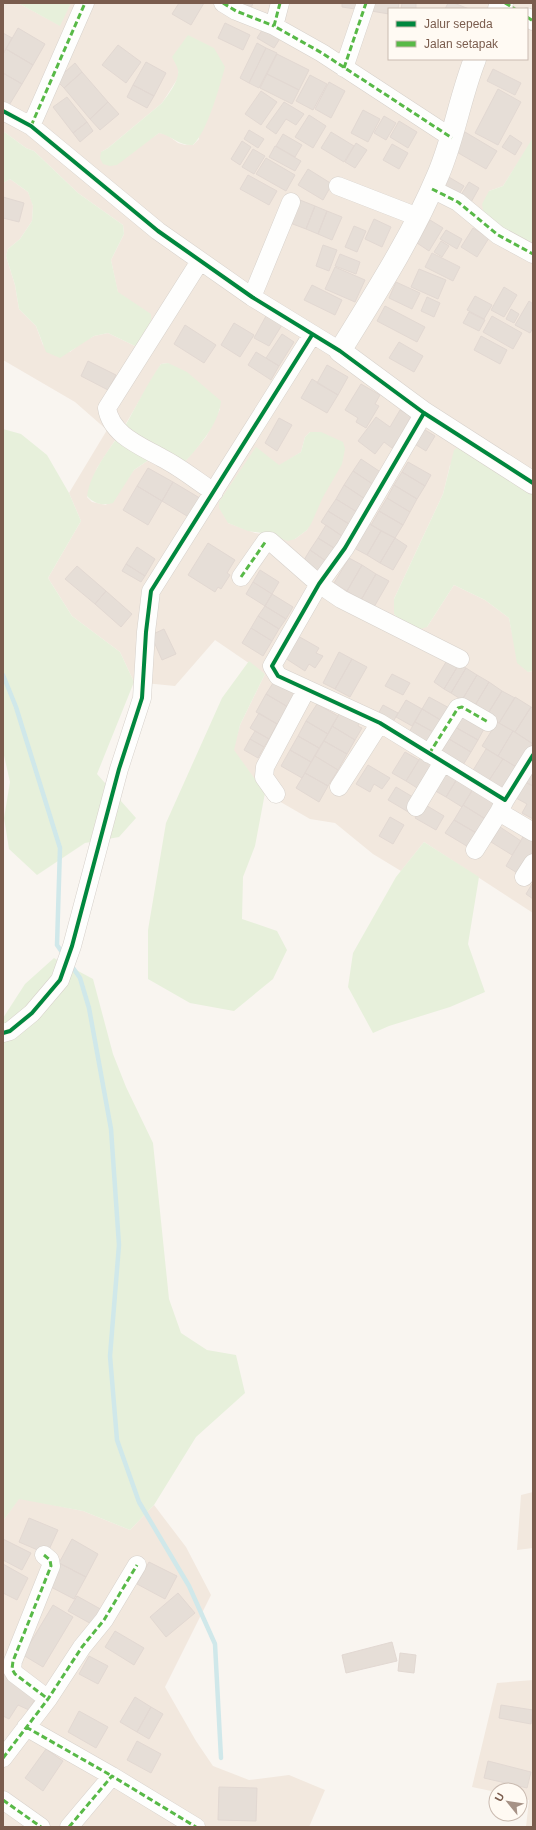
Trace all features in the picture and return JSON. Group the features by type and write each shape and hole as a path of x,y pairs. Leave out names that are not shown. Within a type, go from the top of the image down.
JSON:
{"street":[{"path":"31,126 85,3"},
{"path":"223,3 247,16 274,26 300,40 452,138"},
{"path":"274,26 280,3"},
{"path":"344,68 366,3"},
{"path":"340,351 387,273 432,189 452,138 475,60"},
{"path":"3,111 31,126 158,232 252,297 340,351 424,413 533,483"},
{"path":"338,186 418,217"},
{"path":"432,189 458,202 498,235 533,254"},
{"path":"252,297 291,202"},
{"path":"200,261 107,408 108,418 131,440 162,458 214,492"},
{"path":"3,1033 10,1031 32,1013 60,980 72,946 119,769 142,698 146,632 151,591 312,335"},
{"path":"424,413 345,548 319,584 272,666 278,676 380,723 436,758 502,806 533,832"},
{"path":"241,577 267,540 319,584 340,598 460,659"},
{"path":"276,794 264,777 265,767 306,690"},
{"path":"416,806 458,708 462,707 488,722"},
{"path":"339,787 380,723"},
{"path":"475,850 533,755"},
{"path":"44,1555 50,1560 51,1566 20,1639 12,1669 15,1674 48,1699"},
{"path":"3,1758 48,1699 82,1647 115,1605 137,1565"},
{"path":"26,1727 112,1776 196,1827"},
{"path":"69,1827 112,1776"},
{"path":"3,1800 41,1827"}],"shaded area":[{"path":"3,3 18,3 59,25 71,3 533,3 533,139 503,186 489,191 526,242 533,242 533,471 509,479 489,468 480,457 450,465 443,494 394,599 394,614 404,624 427,627 454,585 485,600 509,618 512,633 528,672 533,671 533,913 424,842 401,871 373,854 335,823 310,819 265,793 233,750 240,725 265,674 215,640 175,686 134,682 120,652 72,616 48,578 81,521 69,493 107,430 75,402 3,360 3,183 10,179 28,192 33,206 32,221 20,239 8,249 6,256 15,285 19,309 36,326 43,345 70,352 81,343 94,336 108,333 137,347 130,302 118,293 111,260 124,234 123,225 78,193 34,151 26,148 3,131","holes":["178,70 199,139 193,145 185,145 178,143 166,134 159,133 147,141 101,152 108,148 162,103 178,78","168,363 220,409 206,437 180,467 153,457 134,470 106,505 92,502 87,497 97,468 125,425 161,364","310,432 322,497 307,530 295,539 255,533 228,523 256,448 279,466 301,452 305,437"]},
{"path":"533,1492 533,1548 517,1550 521,1495"},
{"path":"19,1498 83,1511 130,1530 154,1505 186,1547 211,1595 165,1687 196,1741 213,1766 249,1780 289,1775 325,1790 309,1827 3,1827 3,1521"},
{"path":"533,1680 533,1827 526,1827 527,1822 528,1822 529,1800 528,1782 488,1782 488,1790 472,1787 497,1683"}],"green space":[{"path":"18,3 71,3 60,26"},
{"path":"188,35 214,48 225,67 208,119 198,138 193,145 188,145 159,133 117,165 110,166 103,164 100,158 101,152 108,148 162,103 170,92 178,74 178,68 172,57"},
{"path":"3,131 26,148 34,151 78,193 123,225 124,234 111,260 118,292 151,314 151,321 137,347 108,333 94,336 60,358 46,352 36,326 19,309 15,285 6,256 8,249 20,239 32,221 33,206 28,192 10,179 3,183"},
{"path":"532,139 533,242 526,242 513,238 484,215 482,204 489,191 503,186"},
{"path":"168,363 187,372 221,401 216,419 206,437 180,467 153,457 134,470 113,503 96,503 87,496 89,486 97,468 125,426 161,364"},
{"path":"3,429 21,434 47,455 69,493 81,521 48,578 72,616 120,652 134,682 97,774 136,818 119,837 85,843 37,875 9,849 4,818 10,782 3,751"},
{"path":"310,432 321,432 343,442 345,449 342,464 323,497 307,530 295,539 288,541 262,533 248,531 228,523 219,508 219,502 256,447 279,465 301,452 305,437"},
{"path":"461,445 480,457 489,468 509,479 533,471 533,671 528,672 517,663 509,618 485,600 454,585 427,627 417,630 404,624 394,614 394,599 443,494 454,450"},
{"path":"249,661 265,674 240,725 234,750 265,793 255,846 243,877 242,919 277,931 287,950 273,979 234,1011 190,1003 148,979 148,930 166,823 222,698"},
{"path":"424,842 479,877 468,944 485,992 450,1007 389,1026 373,1033 348,987 353,953 396,877"},
{"path":"54,958 93,979 113,1054 126,1087 153,1143 169,1299 181,1333 207,1350 236,1355 245,1393 196,1437 154,1505 130,1530 83,1511 19,1499 3,1521 3,1018 25,984"}],"building":[{"path":"179,3 204,3 191,25 172,14"},
{"path":"233,3 253,3 250,11"},
{"path":"342,3 363,3 362,10 342,7"},
{"path":"373,3 399,3 398,8 388,8 388,14 371,11"},
{"path":"402,3 416,3 416,8 401,8"},
{"path":"448,3 454,3 466,8 446,8"},
{"path":"225,23 250,35 243,50 218,38"},
{"path":"264,27 281,37 274,48 257,38"},
{"path":"18,28 45,44 33,65 6,49"},
{"path":"3,33 12,38 3,54"},
{"path":"257,43 266,48 249,83 240,78"},
{"path":"118,45 141,62 126,83 102,65"},
{"path":"266,48 277,53 259,88 249,83"},
{"path":"6,49 33,65 22,84 3,73 3,54"},
{"path":"277,54 309,70 299,90 267,74"},
{"path":"146,62 166,73 154,96 133,85"},
{"path":"75,63 82,72 64,88 56,80"},
{"path":"493,69 521,83 515,95 487,81"},
{"path":"82,72 108,102 90,119 64,88"},
{"path":"3,73 22,84 8,107 3,105"},
{"path":"267,74 299,90 292,104 260,88"},
{"path":"310,75 327,84 313,110 296,101"},
{"path":"329,82 345,91 331,118 315,109"},
{"path":"133,85 154,96 147,108 127,97"},
{"path":"498,89 521,102 498,145 475,133"},
{"path":"261,91 277,102 261,125 245,114"},
{"path":"67,97 87,122 73,133 53,107"},
{"path":"108,102 119,114 100,130 90,119"},
{"path":"284,102 304,114 296,125 286,119 276,134 266,127"},
{"path":"363,110 380,119 368,142 351,133"},
{"path":"309,115 326,126 313,148 295,137"},
{"path":"384,116 396,123 386,140 374,133"},
{"path":"399,121 417,132 408,148 390,137"},
{"path":"87,122 93,131 80,142 73,133"},
{"path":"249,130 264,139 258,148 244,139"},
{"path":"331,132 354,146 344,162 321,148"},
{"path":"465,132 497,151 486,169 455,151"},
{"path":"283,134 302,145 295,157 276,146"},
{"path":"510,135 522,143 515,155 502,147"},
{"path":"242,141 251,147 240,165 231,159"},
{"path":"356,143 367,150 355,168 345,162"},
{"path":"392,144 408,153 399,169 383,160"},
{"path":"275,146 301,161 295,171 269,157"},
{"path":"253,149 265,156 254,174 242,167"},
{"path":"266,158 295,175 286,191 256,174"},
{"path":"308,169 332,184 323,200 298,185"},
{"path":"248,175 277,191 269,205 240,189"},
{"path":"447,176 464,186 458,196 441,186"},
{"path":"469,182 479,188 470,204 459,198"},
{"path":"3,197 24,203 19,222 3,218"},
{"path":"300,200 315,206 306,229 290,223"},
{"path":"315,206 327,211 318,234 306,229"},
{"path":"327,211 342,217 332,240 318,234"},
{"path":"374,219 391,227 382,247 365,239"},
{"path":"430,220 443,228 429,251 417,243"},
{"path":"354,226 366,231 357,252 345,247"},
{"path":"473,228 489,238 477,257 461,247"},
{"path":"446,230 462,239 457,249 440,239"},
{"path":"441,241 449,246 442,257 434,252"},
{"path":"323,245 337,250 329,271 316,266"},
{"path":"432,253 460,267 453,281 425,267"},
{"path":"340,254 360,262 356,274 335,266"},
{"path":"335,267 365,280 355,302 325,289"},
{"path":"419,269 446,280 438,299 411,287"},
{"path":"396,282 420,293 412,309 389,298"},
{"path":"312,285 342,300 335,315 304,300"},
{"path":"504,287 517,295 504,317 491,310"},
{"path":"475,296 492,305 484,319 467,310"},
{"path":"427,297 440,303 434,317 421,311"},
{"path":"529,301 533,304 533,328 530,333 515,325"},
{"path":"385,306 425,327 417,342 377,321"},
{"path":"511,309 519,314 514,323 506,319"},
{"path":"469,312 485,320 479,331 463,323"},
{"path":"266,316 282,325 269,346 254,338"},
{"path":"492,316 522,333 513,349 483,332"},
{"path":"234,323 254,335 240,357 221,345"},
{"path":"185,325 216,345 204,363 174,344"},
{"path":"282,334 294,342 279,366 266,358"},
{"path":"481,336 507,350 500,364 474,350"},
{"path":"399,342 423,356 414,372 389,358"},
{"path":"256,352 279,366 271,380 248,365"},
{"path":"88,361 116,375 108,390 81,376"},
{"path":"327,365 348,377 338,395 317,383"},
{"path":"312,379 338,395 327,413 301,398"},
{"path":"361,384 380,395 375,404 379,406 366,428 356,422 358,418 345,410"},
{"path":"400,410 411,416 392,448 384,442 375,454 358,441 376,417 390,427"},
{"path":"279,418 292,425 277,451 265,443"},
{"path":"422,428 435,436 426,451 413,443"},
{"path":"361,459 382,473 374,485 353,471"},
{"path":"408,462 431,475 425,486 402,472"},
{"path":"148,468 173,482 162,501 137,486"},
{"path":"353,471 374,485 365,499 344,485"},
{"path":"402,472 425,486 417,499 394,485"},
{"path":"173,482 203,500 192,519 162,501"},
{"path":"344,485 365,499 357,512 336,499"},
{"path":"394,485 417,499 410,512 387,498"},
{"path":"137,486 162,501 148,525 123,510"},
{"path":"387,498 410,512 403,525 379,511"},
{"path":"336,499 357,512 349,524 328,511"},
{"path":"328,511 349,524 342,536 321,522"},
{"path":"379,511 403,525 395,538 371,525"},
{"path":"369,523 381,531 367,555 354,548"},
{"path":"326,525 342,536 334,548 318,538"},
{"path":"381,531 395,538 380,563 367,555"},
{"path":"318,538 334,548 326,561 310,550"},
{"path":"395,538 407,546 393,570 380,563"},
{"path":"208,543 235,560 227,573 230,575 221,589 218,587 215,592 188,575"},
{"path":"137,547 155,559 145,576 126,564"},
{"path":"310,550 326,561 317,575 301,565"},
{"path":"349,558 362,565 347,591 334,583"},
{"path":"126,564 145,576 141,582 122,571"},
{"path":"362,565 376,574 361,600 347,591"},
{"path":"77,566 106,591 95,604 65,579"},
{"path":"260,570 279,582 272,594 253,582"},
{"path":"376,574 389,581 374,607 361,600"},
{"path":"253,582 272,594 265,606 246,594"},
{"path":"106,591 132,614 121,627 95,604"},
{"path":"272,594 293,607 286,619 265,606"},
{"path":"265,606 286,619 279,629 258,616"},
{"path":"258,616 279,629 272,641 251,628"},
{"path":"251,628 272,641 263,656 242,643"},
{"path":"164,629 176,654 162,660 151,635"},
{"path":"298,636 319,648 316,653 323,656 315,668 309,664 305,671 285,658"},
{"path":"339,652 352,659 335,689 323,683"},
{"path":"449,657 459,664 444,689 434,682"},
{"path":"352,659 367,667 350,697 335,689"},
{"path":"459,664 466,668 451,693 444,689"},
{"path":"466,668 477,675 462,700 451,693"},
{"path":"392,674 410,683 403,695 385,686"},
{"path":"477,675 489,682 474,707 462,700"},
{"path":"275,680 296,692 288,707 266,694"},
{"path":"489,682 502,691 487,715 474,707"},
{"path":"502,691 515,698 499,723 487,715"},
{"path":"266,694 288,707 277,724 256,712"},
{"path":"429,697 451,709 444,722 422,709"},
{"path":"515,697 531,707 515,732 499,723"},
{"path":"406,700 422,709 412,726 396,717"},
{"path":"317,704 338,716 328,734 306,721"},
{"path":"383,705 398,713 393,722 378,714"},
{"path":"531,707 533,708 533,744 515,732"},
{"path":"342,709 361,720 358,726 362,728 355,740 332,726"},
{"path":"422,709 444,722 437,734 415,722"},
{"path":"259,713 277,724 269,739 250,728"},
{"path":"463,714 485,727 478,740 455,727"},
{"path":"306,721 328,734 319,748 298,736"},
{"path":"415,722 437,734 430,747 408,734"},
{"path":"497,722 513,731 498,756 482,746"},
{"path":"332,726 355,740 347,754 324,741"},
{"path":"455,727 478,740 471,752 449,739"},
{"path":"255,731 269,739 264,747 250,739"},
{"path":"513,731 533,744 518,768 498,756"},
{"path":"298,736 319,748 311,762 290,750"},
{"path":"250,739 264,747 258,758 244,750"},
{"path":"449,739 471,752 463,765 441,752"},
{"path":"324,741 347,754 338,770 315,756"},
{"path":"486,749 503,759 488,782 472,772"},
{"path":"290,750 311,762 302,778 281,766"},
{"path":"405,752 419,760 406,781 392,773"},
{"path":"422,755 438,764 422,791 406,781"},
{"path":"315,756 338,770 328,786 305,773"},
{"path":"503,759 518,768 504,792 488,782"},
{"path":"368,765 390,778 382,789 374,784 370,792 356,784"},
{"path":"533,768 533,786 525,782"},
{"path":"443,771 457,779 446,797 432,789"},
{"path":"305,773 328,786 319,802 296,788"},
{"path":"457,779 473,789 462,807 446,797"},
{"path":"525,782 533,786 533,819 522,813 527,804 516,798"},
{"path":"396,787 418,800 410,813 388,800"},
{"path":"473,789 498,802 487,820 463,805"},
{"path":"424,804 444,816 436,830 415,818"},
{"path":"463,805 487,820 478,834 454,820"},
{"path":"390,817 404,825 393,844 379,836"},
{"path":"454,820 478,834 470,848 445,833"},
{"path":"500,827 521,841 512,855 491,842"},
{"path":"524,835 533,841 533,858 522,876 506,866"},
{"path":"533,884 533,899 526,894"},
{"path":"29,1518 58,1530 47,1554 19,1542"},
{"path":"3,1539 31,1553 22,1570 3,1560"},
{"path":"72,1539 98,1554 86,1577 59,1563"},
{"path":"149,1562 177,1576 165,1599 137,1584"},
{"path":"59,1563 86,1577 74,1599 47,1585"},
{"path":"3,1564 28,1578 17,1600 3,1593"},
{"path":"178,1593 195,1613 166,1637 150,1617"},
{"path":"77,1596 104,1611 95,1626 68,1611"},
{"path":"53,1605 73,1617 43,1667 23,1655"},
{"path":"115,1631 144,1648 134,1665 105,1647"},
{"path":"392,1642 397,1661 346,1673 342,1655"},
{"path":"400,1653 416,1655 414,1673 398,1671"},
{"path":"89,1656 108,1666 98,1684 79,1674"},
{"path":"3,1671 32,1690 36,1697 29,1710 18,1705 9,1719 3,1716"},
{"path":"135,1697 151,1707 137,1732 120,1722"},
{"path":"501,1705 533,1710 531,1724 499,1718"},
{"path":"151,1707 163,1714 149,1739 137,1732"},
{"path":"79,1711 108,1727 96,1748 68,1732"},
{"path":"137,1741 161,1754 151,1773 127,1760"},
{"path":"46,1749 63,1761 43,1791 25,1778"},
{"path":"488,1761 531,1772 528,1784 528,1782 501,1782 484,1778"},
{"path":"219,1787 257,1788 256,1821 218,1820"}],"waterway":[{"path":"3,675 16,707 60,848 57,945 64,955"},
{"path":"71,965 80,978 89,1008 111,1129 119,1245 110,1356 117,1440 139,1502 189,1586 215,1644 221,1758"}],"marked path":[{"path":"31,126 85,3"},
{"path":"223,3 236,11 274,26"},
{"path":"280,3 274,26 322,53 452,138"},
{"path":"344,68 366,3"},
{"path":"505,3 513,8"},
{"path":"528,18 533,21"},
{"path":"432,189 458,202 498,235 533,254"},
{"path":"241,577 266,541"},
{"path":"429,754 458,708 462,707 488,722"},
{"path":"44,1555 50,1560 51,1566 13,1661 12,1669 15,1674 48,1699"},
{"path":"3,1758 48,1699 82,1647 104,1620 137,1565"},
{"path":"26,1727 112,1776"},
{"path":"69,1827 112,1776 196,1827"},
{"path":"3,1800 41,1827"}],"cycle path":[{"path":"3,111 31,126 158,231 252,297 340,351 424,413 533,483"},
{"path":"3,1033 10,1031 32,1013 60,980 72,946 119,769 142,698 146,632 151,591 312,335"},
{"path":"424,413 345,548 319,584 272,666 278,676 380,723 505,800 533,755"}]}
